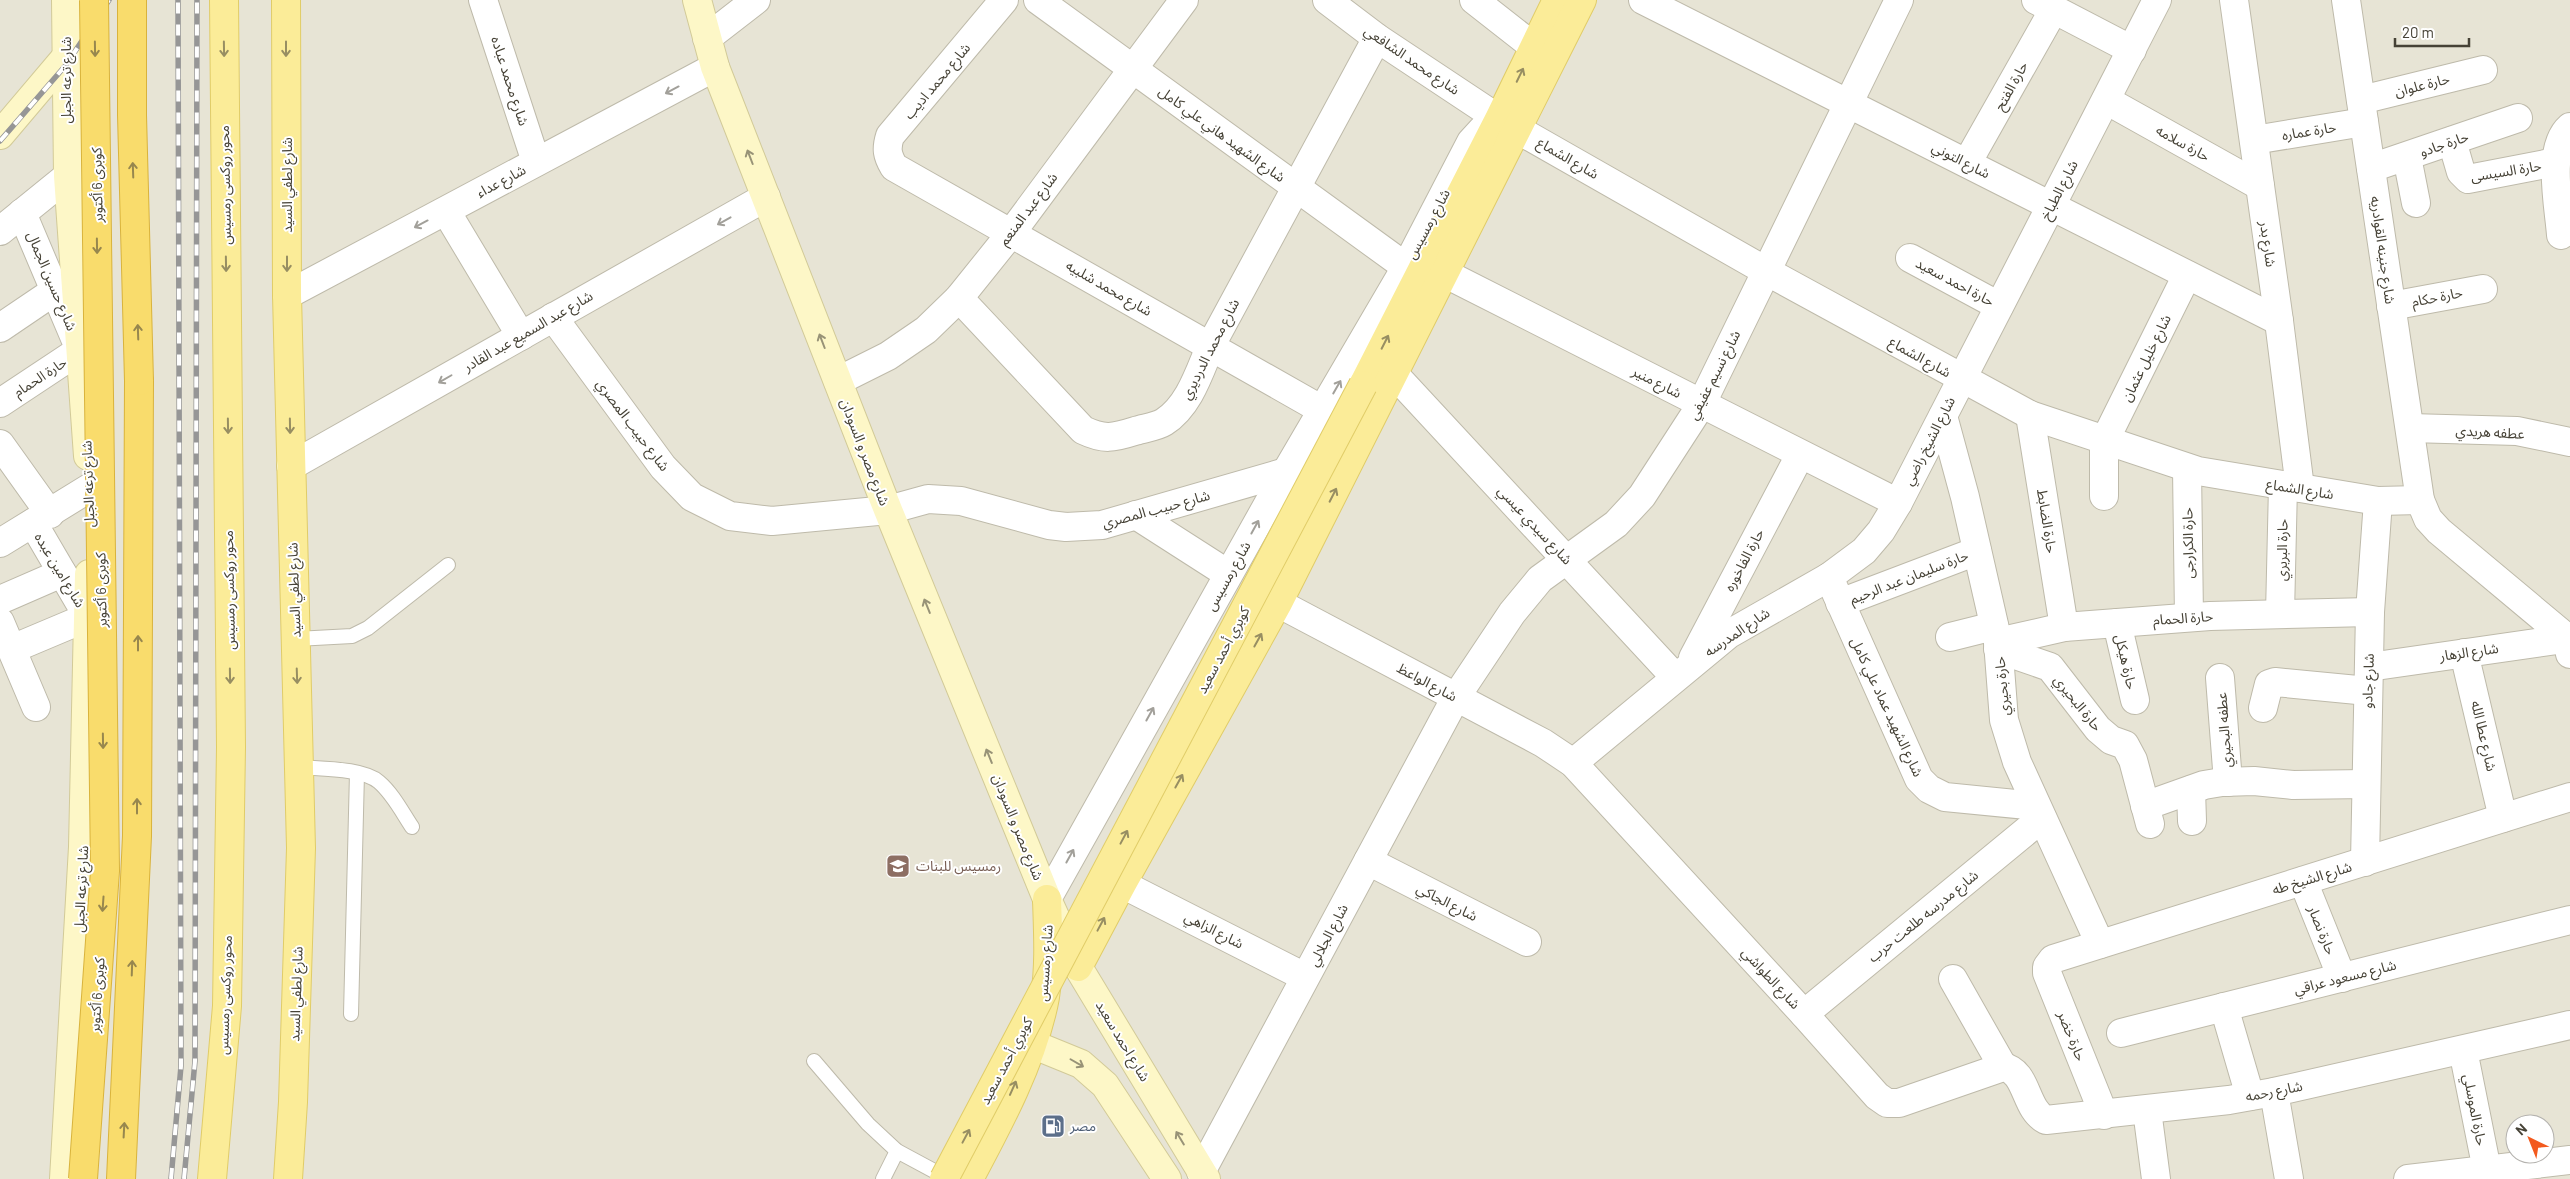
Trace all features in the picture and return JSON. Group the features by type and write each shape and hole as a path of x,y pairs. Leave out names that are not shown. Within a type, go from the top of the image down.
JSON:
{"highway":[{"name":"كوبرى 6 أكتوبر","path":"84,1179 105,871 94,0"},
{"path":"121,1179 137,836 139,381 132,115 132,0"}],"main road":[{"name":"محور روكسى رمسيس","path":"212,1179 227,1006 231,747 224,0"},
{"name":"شارع لطفي السيد","path":"286,0 287,295 301,848 293,1102 288,1179"},
{"name":"شارع مصر و السودان","path":"697,0 715,67 888,510 1047,899"},
{"name":"شارع رمسيس","path":"1078,967 1278,603 1394,374 1444,273 1508,124 1534,47 1557,0"},
{"name":"شارع رمسيس","path":"1508,124 1582,0"},
{"name":"شارع ترعه الجبل","path":"62,4 66,57 68,176 91,488 83,847 64,1179"},
{"path":"0,135 66,57"},
{"name":"كوبري أحمد سعيد","path":"944,1179 1363,385 1508,124"},
{"name":"شارع رمسيس","path":"969,1179 991,1137 1032,1044 1041,1013 1048,972 1049,923 1047,899"},
{"name":"شارع احمد سعيد","path":"1047,899 1078,967 1204,1176"},
{"path":"1032,1044 1081,1064 1105,1085 1167,1179"}],"street":[{"name":"شارع محمد عباده","path":"484,0 536,162"},
{"path":"707,38 756,0"},
{"name":"شارع محمد اديب","path":"894,166 888,157 886,146 890,136 1004,0"},
{"name":"شارع الشهيد هاني علي كامل","path":"1038,0 1406,267"},
{"name":"شارع عبد المنعم","path":"838,381 888,356 926,330 960,298 1012,232 1184,0"},
{"name":"شارع محمد الشافعي","path":"1327,0 1377,38 1508,124"},
{"path":"1474,0 1534,47"},
{"name":"شارع التوني","path":"1643,0 2279,321"},
{"name":"شارع نسيم عفيفي","path":"1456,697 1512,613 1540,579 1616,524 1642,496 1701,404 1899,0"},
{"name":"شارع الطباخ","path":"1960,379 2132,50 2156,0"},
{"name":"شارع بدر","path":"2234,0 2279,321 2291,487"},
{"name":"شارع جنينه القوادريه","path":"2346,0 2420,500"},
{"path":"2045,4 2132,50"},
{"name":"حارة الفتح","path":"1967,162 2045,4"},
{"name":"شارع محمد الدرديري","path":"960,298 1069,418 1083,430 1099,438 1117,436 1163,422 1178,409 1190,393 1210,347 1377,38"},
{"name":"شارع عداء","path":"287,295 715,67"},
{"name":"حارة علوان","path":"2362,111 2483,70"},
{"name":"حارة سلامه","path":"2106,100 2260,186"},
{"name":"حارة عماره","path":"2254,140 2362,111"},
{"name":"حارة جادو","path":"2371,168 2518,118"},
{"name":"شارع رمسيس","path":"1047,899 1228,574 1406,267 1471,142 1482,130 1508,124"},
{"name":"شارع الشماع","path":"1508,124 1766,271 1960,379 2030,415 2104,442 2187,468 2378,501 2420,500"},
{"name":"حارة السيسى","path":"2561,235 2556,162 2557,150 2565,131 2570,127"},
{"name":"حارة السيسى","path":"2452,141 2461,172 2468,179 2556,162"},
{"path":"2407,157 2416,203"},
{"name":"شارع محمد شلبيه","path":"894,166 1324,411"},
{"path":"0,231 68,176"},
{"name":"شارع عبد السميع عبد القادر","path":"291,466 766,197"},
{"path":"446,211 520,336"},
{"name":"شارع حسين الجمال","path":"22,212 80,350"},
{"name":"حارة احمد سعيد","path":"1910,258 1999,306"},
{"name":"شارع منير","path":"1444,273 1898,503"},
{"name":"شارع خليل عثمان","path":"2104,442 2187,275"},
{"name":"حارة حكام","path":"2391,306 2483,289"},
{"path":"0,328 56,290"},
{"name":"شارع حبيب المصري","path":"553,317 663,467 692,497 730,516 772,521 888,510 928,499 961,500 1032,521 1066,526 1102,525 1286,472"},
{"name":"حارة الحمام","path":"0,403 80,350"},
{"name":"شارع سيدي عيسي","path":"1394,374 1566,559 1682,672"},
{"name":"شارع الشيخ راضي","path":"1898,503 1960,379"},
{"name":"حارة الضابط","path":"2030,415 2064,627"},
{"name":"حارة بحيري","path":"1943,416 1997,639 2004,720 2017,762 2100,944"},
{"name":"عطفه هريدي","path":"2410,428 2517,432 2570,442"},
{"path":"2104,442 2104,496"},
{"name":"شارع امين عبده","path":"0,444 41,519 62,573 88,616"},
{"name":"حارة الفاخوره","path":"1682,672 1800,455"},
{"name":"حارة الكرارجى","path":"2187,468 2189,617"},
{"name":"حارة البربري","path":"2280,614 2291,487"},
{"path":"0,543 91,488"},
{"path":"2420,500 2428,519 2439,531 2569,643"},
{"name":"شارع جادو","path":"2365,862 2370,612 2378,501"},
{"name":"شارع المدرسه","path":"1573,763 1729,634 1829,577 1864,551 1881,531 1898,503"},
{"path":"1136,515 1228,574"},
{"name":"حارة سليمان عبد الرحيم","path":"1840,603 1977,551"},
{"path":"0,600 62,573"},
{"name":"شارع الشهيد عماد علي كامل","path":"1829,577 1919,779 1929,789 1945,797 2039,812"},
{"name":"شارع الواعظ","path":"1278,603 1543,743 1573,763"},
{"name":"حارة الحمام","path":"1950,637 1997,639 2064,627 2189,617 2370,612"},
{"path":"12,649 88,616"},
{"path":"0,622 36,707"},
{"name":"حارة هيكل","path":"2117,623 2135,700"},
{"name":"حارة البحيري","path":"1997,639 2050,667 2098,729 2111,740 2125,745 2133,760 2147,815 2192,790 2228,782 2254,781 2293,785 2366,784"},
{"name":"شارع الزهار","path":"2263,708 2269,684 2275,682 2368,679 2464,653 2569,643"},
{"name":"شارع عطا الله","path":"2464,653 2503,818"},
{"name":"عطفه البحيري","path":"2220,678 2228,782"},
{"name":"شارع الجلالي","path":"1204,1176 1306,977 1456,697"},
{"name":"شارع الطواشي","path":"1573,763 1877,1096 1887,1103 1899,1102 2002,1067"},
{"path":"2192,790 2192,821"},
{"name":"شارع الشيخ طه","path":"2054,959 2570,797"},
{"name":"شارع مدرسه طلعت حرب","path":"1804,1014 2039,812"},
{"name":"شارع الجاكي","path":"1368,861 1527,942"},
{"name":"حارة نصار","path":"2303,881 2342,978"},
{"name":"شارع الزاهي","path":"1122,884 1306,977"},
{"name":"شارع مسعود عراقي","path":"2120,1033 2570,920"},
{"name":"حارة خضر","path":"2054,959 2049,962 2047,973 2104,1115"},
{"path":"1953,979 2002,1067"},
{"path":"2224,1007 2262,1094 2288,1179"},
{"name":"شارع رحمه","path":"2002,1067 2010,1068 2018,1075 2033,1109 2038,1116 2046,1120 2147,1110 2262,1094 2463,1050 2570,1024"},
{"name":"حارة الموسلي","path":"2463,1050 2487,1170"},
{"path":"2147,1110 2156,1179"},
{"path":"2408,1179 2487,1170 2542,1171 2570,1160"}],"lane":[{"path":"296,639 352,636 368,628 448,565"},
{"path":"299,767 367,774 379,782 412,827"},
{"path":"350,1014 357,773"},
{"path":"814,1061 868,1124 897,1151 950,1179"},
{"path":"883,1179 897,1151"}],"shaded area":[{"path":"0,0 2570,0 2570,1179 0,1179"}],"railway":[{"path":"0,141 66,65 109,0"},
{"path":"171,1179 181,1066 178,0"},
{"path":"184,1179 195,1061 197,0"}],"place":[{"name":"رمسيس للبنات","path":"898,866"},
{"name":"مصر","path":"1053,1126"}]}
